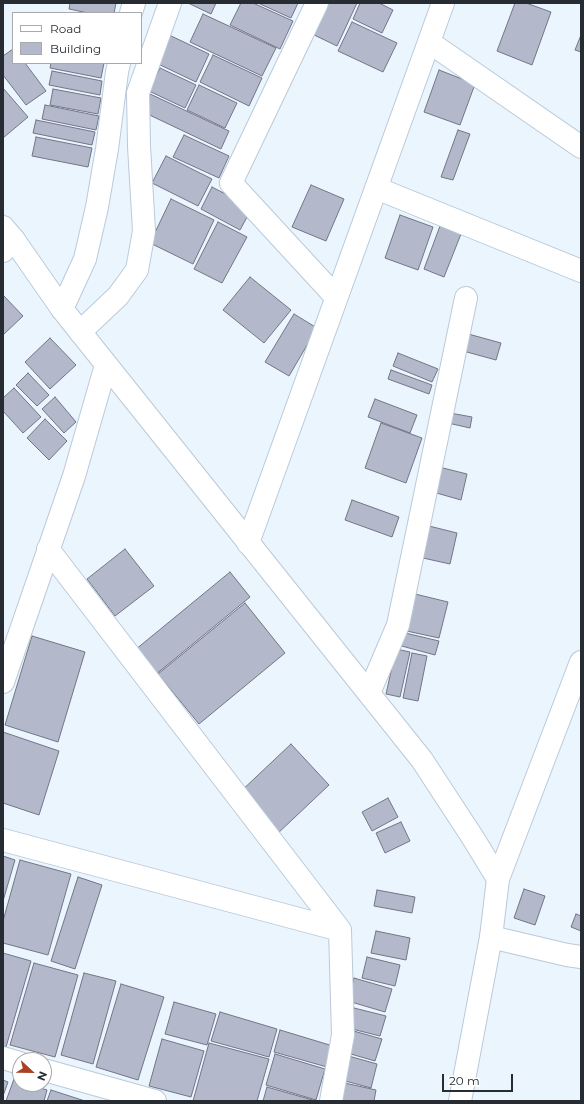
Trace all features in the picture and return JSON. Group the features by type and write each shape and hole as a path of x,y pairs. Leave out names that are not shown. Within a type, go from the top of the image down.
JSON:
{"street":[{"path":"80,332 118,296 137,270 144,231 138,94 170,3"},
{"path":"317,3 231,183 336,297"},
{"path":"248,543 442,3"},
{"path":"428,42 581,147"},
{"path":"62,310 85,259 94,222 107,150 119,64"},
{"path":"376,188 581,271"},
{"path":"7,239 62,310 422,760 498,879"},
{"path":"369,693 398,624 466,298"},
{"path":"3,682 74,476 106,365"},
{"path":"48,549 340,930 343,1034 331,1101"},
{"path":"460,1101 490,938 498,879 581,662"},
{"path":"3,840 340,930"},
{"path":"490,938 567,955 581,956"},
{"path":"52,1072 155,1101"}],"building":[{"path":"70,3 116,3 114,12 83,12 69,9"},
{"path":"188,3 216,3 211,14"},
{"path":"241,3 253,3 293,21 280,49 230,25"},
{"path":"258,3 298,3 291,18"},
{"path":"321,3 357,3 337,46 308,32"},
{"path":"360,3 379,3 393,10 382,33 353,19"},
{"path":"515,3 526,3 551,12 532,65 497,51"},
{"path":"203,14 276,48 262,76 190,42"},
{"path":"352,22 397,43 383,72 338,51"},
{"path":"167,34 209,54 196,82 154,62"},
{"path":"581,35 581,52 575,50"},
{"path":"12,50 12,64 26,64 46,91 26,105 3,75 3,56"},
{"path":"213,55 262,78 249,106 200,82"},
{"path":"51,64 104,64 101,78 50,68"},
{"path":"160,68 196,85 185,108 149,91"},
{"path":"439,70 475,84 460,125 424,112"},
{"path":"52,71 102,81 100,95 49,85"},
{"path":"199,85 237,103 225,128 187,110"},
{"path":"3,88 28,117 3,138"},
{"path":"53,89 101,98 98,114 50,105"},
{"path":"148,93 229,131 221,149 139,110"},
{"path":"45,105 99,116 96,130 42,119"},
{"path":"36,120 95,132 92,145 33,133"},
{"path":"458,130 470,134 453,180 441,177"},
{"path":"184,135 229,156 219,178 173,157"},
{"path":"36,137 92,148 88,167 32,156"},
{"path":"166,156 212,179 198,206 152,183"},
{"path":"311,185 344,199 326,241 292,227"},
{"path":"212,187 252,208 240,230 201,209"},
{"path":"171,199 214,220 193,264 150,243"},
{"path":"400,215 433,227 418,270 385,258"},
{"path":"218,222 247,237 222,283 194,269"},
{"path":"440,226 461,234 444,277 424,269"},
{"path":"250,277 291,310 264,343 223,310"},
{"path":"3,295 23,316 3,335"},
{"path":"294,314 317,328 289,376 265,362"},
{"path":"461,332 501,343 496,360 456,349"},
{"path":"50,338 76,365 50,389 25,362"},
{"path":"398,353 438,369 432,382 393,366"},
{"path":"391,370 432,385 429,394 388,379"},
{"path":"28,373 49,395 37,406 16,385"},
{"path":"14,388 41,417 23,433 3,411 3,398"},
{"path":"55,397 76,422 64,433 42,409"},
{"path":"375,399 417,415 410,433 368,417"},
{"path":"450,413 472,417 470,428 448,423"},
{"path":"45,419 67,441 49,460 27,438"},
{"path":"381,423 422,438 406,483 365,468"},
{"path":"439,467 467,474 461,500 433,492"},
{"path":"352,500 399,517 392,537 345,520"},
{"path":"421,524 457,533 450,564 414,556"},
{"path":"125,549 154,586 115,616 87,579"},
{"path":"230,572 250,597 155,675 135,650"},
{"path":"411,593 448,602 439,638 402,630"},
{"path":"245,603 285,653 199,724 158,674"},
{"path":"401,632 439,641 435,655 398,645"},
{"path":"32,636 85,652 58,742 5,725"},
{"path":"396,649 410,652 400,697 386,694"},
{"path":"412,653 427,656 418,701 403,698"},
{"path":"3,732 59,751 39,815 3,803"},
{"path":"291,744 329,785 276,835 238,794"},
{"path":"388,798 398,817 372,831 362,812"},
{"path":"401,822 410,841 385,853 376,833"},
{"path":"3,856 15,860 3,901"},
{"path":"20,860 71,874 48,955 3,943 3,921"},
{"path":"78,877 102,885 75,969 51,961"},
{"path":"524,889 545,896 535,925 514,918"},
{"path":"377,890 415,897 412,913 374,906"},
{"path":"576,914 581,916 581,931 571,927"},
{"path":"376,931 410,938 406,960 371,953"},
{"path":"3,953 31,961 6,1047 3,1046"},
{"path":"367,957 400,965 395,986 362,978"},
{"path":"34,963 78,975 55,1057 52,1056 52,1052 36,1052 10,1045"},
{"path":"84,973 116,981 93,1064 61,1055"},
{"path":"354,978 392,989 385,1012 348,1001"},
{"path":"121,984 164,997 138,1080 96,1067"},
{"path":"174,1002 216,1014 207,1045 165,1034"},
{"path":"354,1008 386,1016 380,1036 348,1028"},
{"path":"220,1012 277,1029 269,1057 211,1041"},
{"path":"280,1030 333,1046 327,1067 274,1052"},
{"path":"350,1030 382,1039 375,1061 344,1052"},
{"path":"162,1039 204,1051 191,1097 149,1086"},
{"path":"209,1043 269,1059 257,1101 193,1101"},
{"path":"275,1054 325,1069 316,1100 266,1085"},
{"path":"345,1055 377,1064 371,1088 338,1079"},
{"path":"3,1080 8,1082 3,1096"},
{"path":"340,1082 376,1090 374,1101 337,1101"},
{"path":"12,1084 12,1092 46,1092 44,1101 6,1101"},
{"path":"267,1087 316,1101 263,1101"},
{"path":"52,1090 85,1101 47,1101"}]}
